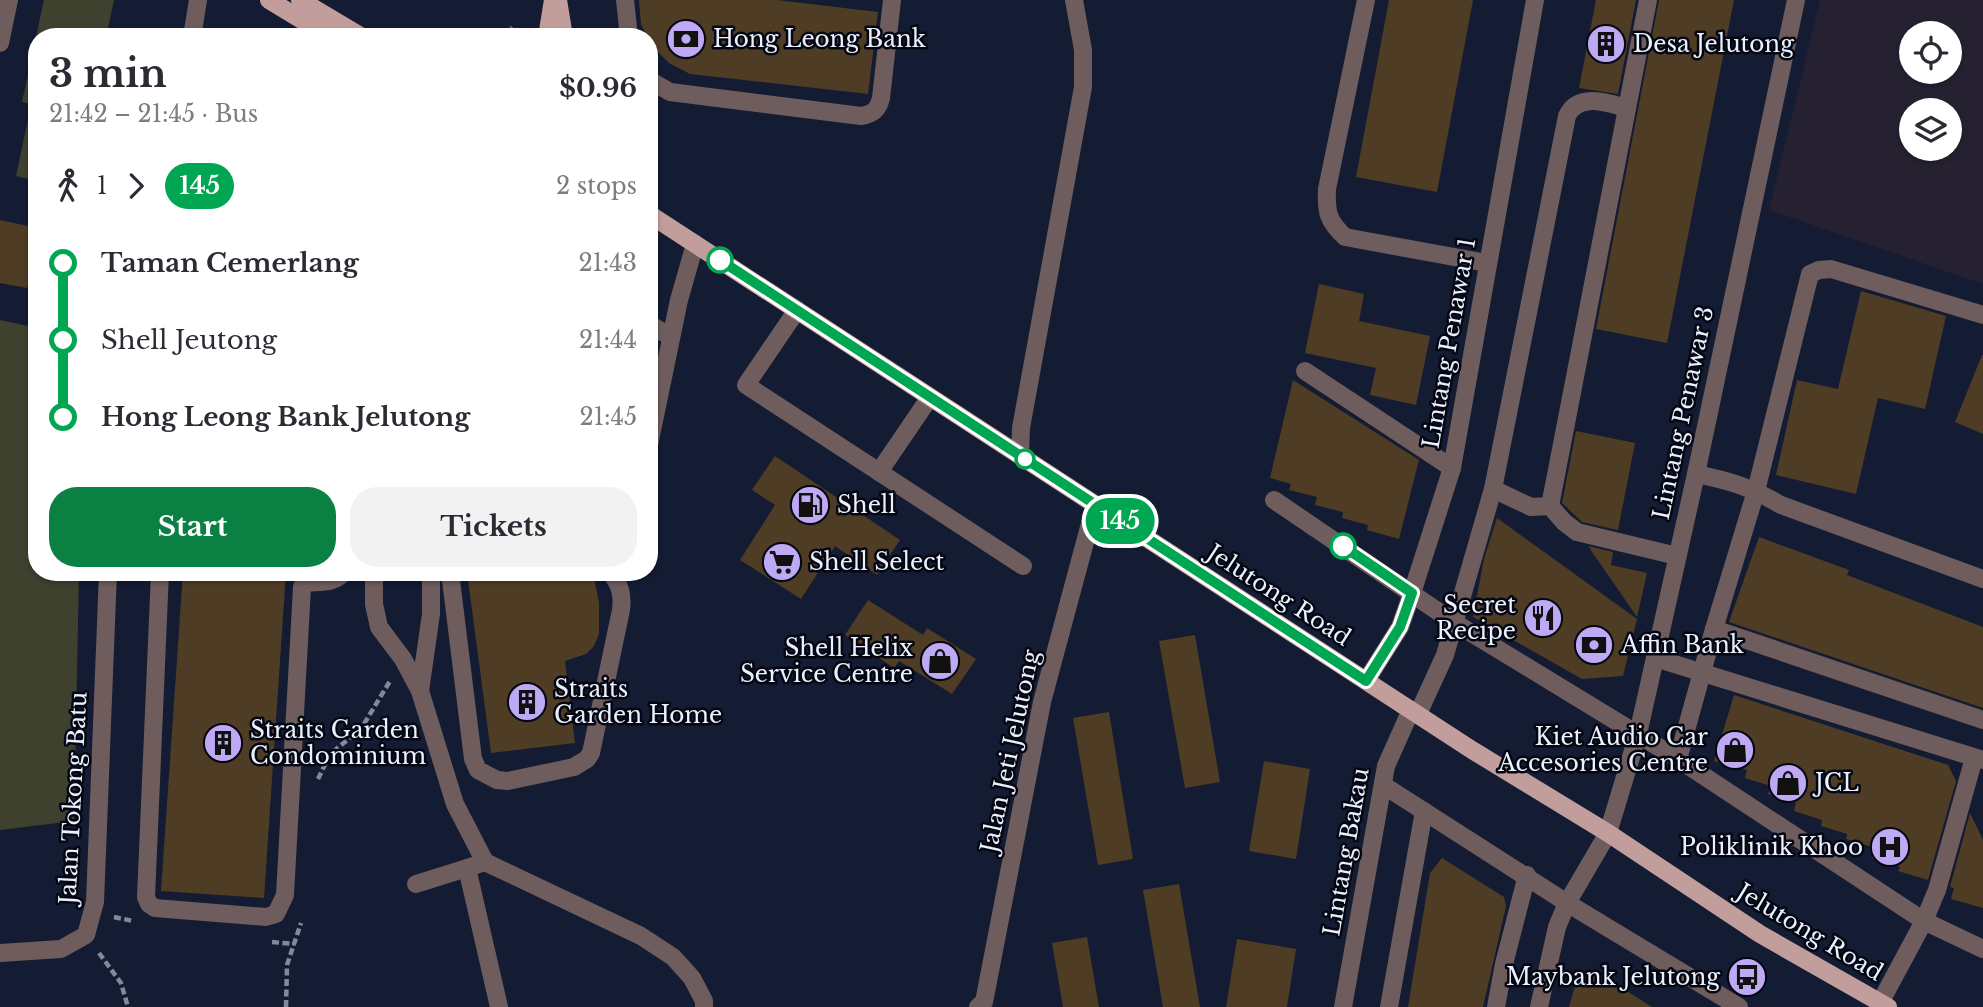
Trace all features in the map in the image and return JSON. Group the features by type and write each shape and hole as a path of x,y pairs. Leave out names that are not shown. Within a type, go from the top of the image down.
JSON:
{"main road":[{"path":"270,0 315,28"},
{"path":"300,0 347,28"},
{"path":"548,28 553,0"},
{"path":"558,0 563,28"},
{"name":"Jelutong Road","path":"658,220 1472,750 1608,833 1760,934 1884,1005"}],"street":[{"path":"0,43 9,0"},
{"path":"193,28 198,0"},
{"path":"625,0 628,28"},
{"path":"658,85 670,92 861,116 869,114 879,106 881,98 892,0"},
{"path":"1020,456 1021,428 1083,87 1083,50 1074,0"},
{"path":"1366,0 1327,190 1326,209 1333,225 1345,237 1487,262"},
{"name":"Lintang Penawar 1","path":"1366,681 1400,627 1452,468 1535,0"},
{"path":"1550,506 1648,0"},
{"name":"Lintang Penawar 3","path":"1539,1007 1557,927 1567,903 1608,833 1638,734 1796,0"},
{"name":"Lintang Bakau","path":"1343,1007 1391,754 1445,655 1493,489 1567,116 1570,109 1588,100 1627,107"},
{"path":"658,370 671,337 695,244"},
{"path":"1678,759 1756,491 1810,274 1831,269 1983,315"},
{"path":"797,310 746,385 1023,566"},
{"path":"658,329 671,337"},
{"path":"1305,371 1452,468"},
{"path":"879,471 930,397"},
{"path":"1696,474 1730,481 1781,505 1983,579"},
{"path":"1493,489 1531,507 1550,506"},
{"path":"1274,500 1455,623 1678,759 1924,921 1983,949"},
{"name":"Jalan Jeti Jelutong","path":"978,1007 984,1002 1042,702 1095,505"},
{"path":"1550,506 1577,532 1677,556"},
{"name":"Jalan Tokong Batu","path":"0,953 61,949 86,936 95,902 108,581"},
{"path":"160,581 146,897 149,904 155,908 266,917 276,914 285,895 302,587 304,583 333,581"},
{"path":"374,581 374,604 379,627 403,659 421,691 455,804 485,862 641,936 673,957 692,978 704,1001 704,1007"},
{"path":"421,691 431,614 431,581"},
{"path":"451,581 473,759 478,770 497,780 508,781 574,767 581,764 591,753 621,610 617,581"},
{"path":"1714,629 1983,720"},
{"path":"1655,658 1979,759 1937,890 1884,1005"},
{"path":"1383,785 1567,903 1739,1007"},
{"path":"1389,1007 1424,811"},
{"path":"416,884 485,862"},
{"path":"467,868 499,1007"},
{"path":"1496,1007 1527,875"}],"path":[{"path":"317,790 318,778 330,754 361,729 403,659"},
{"path":"286,1007 287,965 303,918"},
{"path":"86,936 121,983 128,1007"}],"shaded area":[{"path":"1820,0 1983,0 1983,284 1769,210"}],"green space":[{"path":"44,0 114,0 108,28 38,28"},
{"path":"28,74 28,103 22,102"},
{"path":"28,120 28,179 16,176"},
{"path":"0,320 28,326 28,581 79,581 74,821 0,830"}],"building":[{"path":"639,0 777,0 878,12 868,94 690,74 669,63 658,52 658,28 643,28"},
{"path":"1389,0 1473,0 1437,192 1356,177"},
{"name":"Desa Jelutong","path":"1596,0 1636,0 1618,94 1579,88"},
{"path":"1659,0 1734,0 1667,343 1596,329"},
{"path":"0,220 28,226 27,288 0,283"},
{"path":"1319,284 1364,294 1359,321 1430,336 1416,405 1370,395 1376,368 1305,353"},
{"path":"1861,291 1946,316 1925,409 1878,398 1856,494 1776,475 1797,380 1838,389"},
{"path":"1983,355 1983,434 1955,422"},
{"path":"1293,380 1419,460 1399,539 1367,530 1368,525 1342,518 1343,512 1315,505 1317,497 1289,490 1291,484 1270,478"},
{"path":"1576,431 1635,443 1618,530 1582,522 1562,503"},
{"name":"Shell","path":"775,456 900,540 877,575 835,546 801,599 740,560 775,505 752,490"},
{"path":"1497,518 1637,619 1623,676 1582,679 1473,617 1484,559"},
{"path":"1759,537 1849,570 1847,575 1983,627 1983,708 1729,622"},
{"path":"1588,546 1613,552 1611,565 1647,573 1637,617"},
{"name":"Straits Garden Condominium","path":"182,581 285,581 264,898 161,891"},
{"name":"Straits Garden Home","path":"468,581 595,581 599,603 599,634 594,646 586,654 565,661 575,743 491,753"},
{"path":"868,600 923,635 927,628 976,659 952,694 899,661 894,668 845,635"},
{"path":"1195,635 1220,782 1185,788 1159,641"},
{"path":"1734,695 1948,765 1956,781 1928,880 1898,871 1900,867 1872,858 1875,848 1846,839 1847,834 1821,826 1822,820 1794,811 1796,803 1768,794 1771,786 1745,778 1747,770 1714,761"},
{"path":"1109,712 1133,859 1098,865 1073,718"},
{"path":"1264,761 1310,769 1296,859 1249,851"},
{"path":"1970,813 1983,840 1983,908 1951,899 1954,888 1950,887"},
{"path":"1442,858 1504,897 1506,906 1483,1007 1408,1007 1430,873"},
{"path":"1179,884 1200,1007 1163,1007 1143,890"},
{"path":"1087,937 1099,1007 1063,1007 1052,943"},
{"path":"1237,939 1296,949 1287,1007 1226,1007"},
{"path":"1595,971 1652,1007 1569,1007 1577,979"}],"bus line":[{"name":"145","path":"720,260 1366,681 1400,627 1412,593 1343,546"}],"place":[{"name":"Hong Leong Bank","path":"686,39"},
{"name":"Desa Jelutong","path":"1606,44"},
{"name":"Shell","path":"810,505"},
{"name":"Shell Select","path":"782,562"},
{"name":"Secret Recipe","path":"1543,618"},
{"name":"Affin Bank","path":"1594,645"},
{"name":"Shell Helix Service Centre","path":"940,661"},
{"name":"Straits Garden Home","path":"527,702"},
{"name":"Straits Garden Condominium","path":"223,743"},
{"name":"Kiet Audio Car Accesories Centre","path":"1735,750"},
{"name":"JCL","path":"1788,783"},
{"name":"Poliklinik Khoo","path":"1890,847"},
{"name":"Maybank Jelutong","path":"1747,977"}]}
